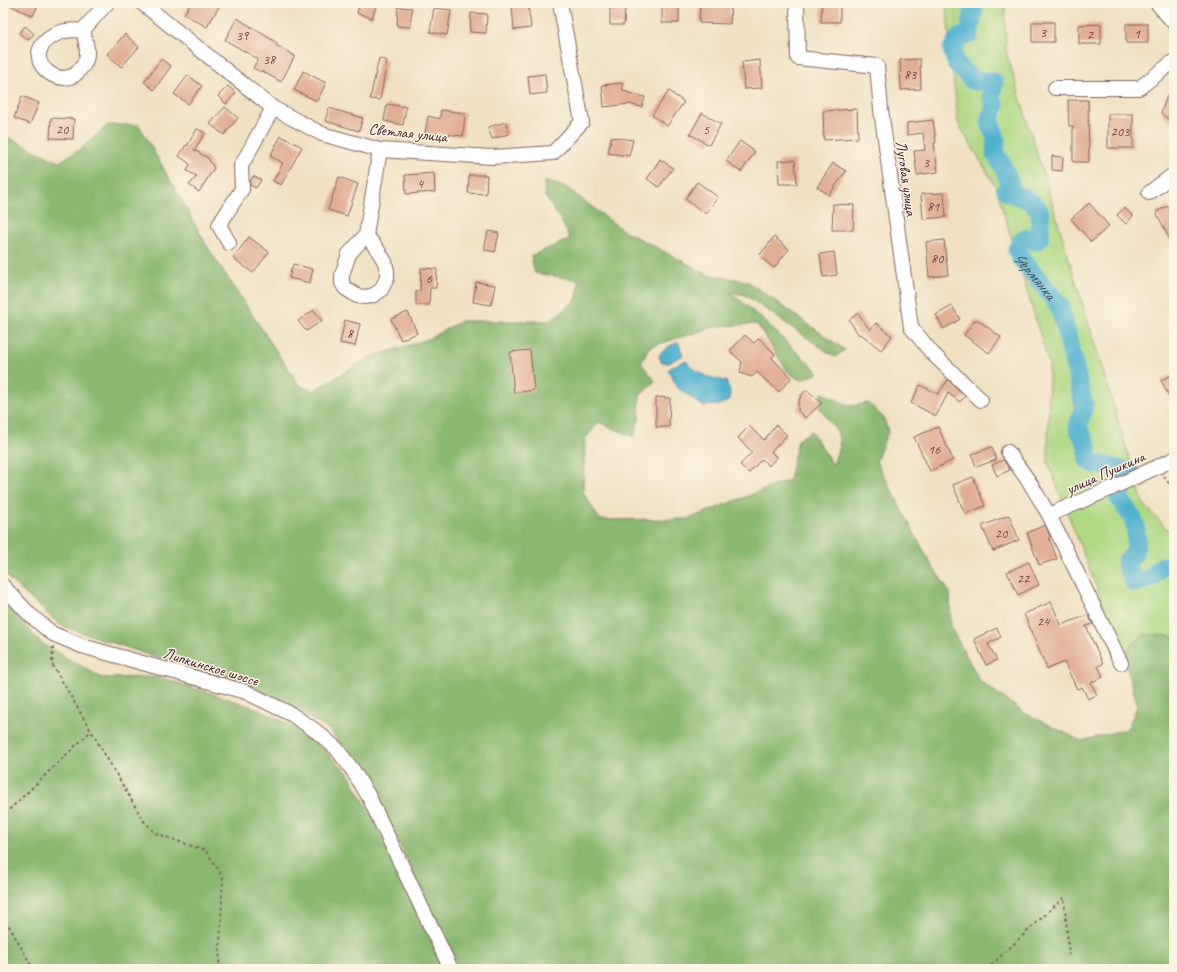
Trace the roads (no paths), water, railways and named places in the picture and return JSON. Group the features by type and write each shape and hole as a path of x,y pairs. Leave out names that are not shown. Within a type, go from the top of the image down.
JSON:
{"street":[{"path":"83,30 107,3"},
{"name":"Светлая улица","path":"142,3 273,108 322,134 380,150 492,157 553,153 582,122 560,3"},
{"name":"Луговая улица","path":"797,3 798,58 877,66 882,118 911,327 932,353 981,400"},
{"path":"1157,3 1174,24"},
{"path":"1054,88 1139,88 1174,62"},
{"path":"229,243 219,225 242,190 241,166 273,108"},
{"path":"366,234 380,150"},
{"path":"1149,193 1174,174"},
{"path":"1008,452 1030,482 1049,515 1121,663"},
{"name":"улица Пушкина","path":"1049,515 1130,480 1174,458"},
{"name":"Липкинское шоссе","path":"3,586 30,615 53,634 82,646 246,692 291,714 316,730 336,748 352,769 368,795 451,969"}],"water":[{"path":"678,342 683,355 669,363 661,362 659,355 668,347"},
{"path":"686,361 703,375 726,381 730,392 729,401 719,405 703,406 678,388 668,370 677,364"}],"waterway":[{"name":"Чермянка","path":"975,3 969,35 960,37 952,49 956,63 973,81 994,82 991,96 995,106 990,118 990,123 996,141 995,154 1002,164 1010,184 1006,189 1009,193 1022,197 1031,202 1040,212 1040,237 1036,241 1027,238 1024,239 1017,250 1020,257 1059,305 1084,406 1078,427 1087,446 1088,460 1093,463 1130,472 1121,490 1119,498 1132,517 1136,526 1136,547 1134,554 1126,562 1134,583 1148,579 1163,566 1174,565"}]}
